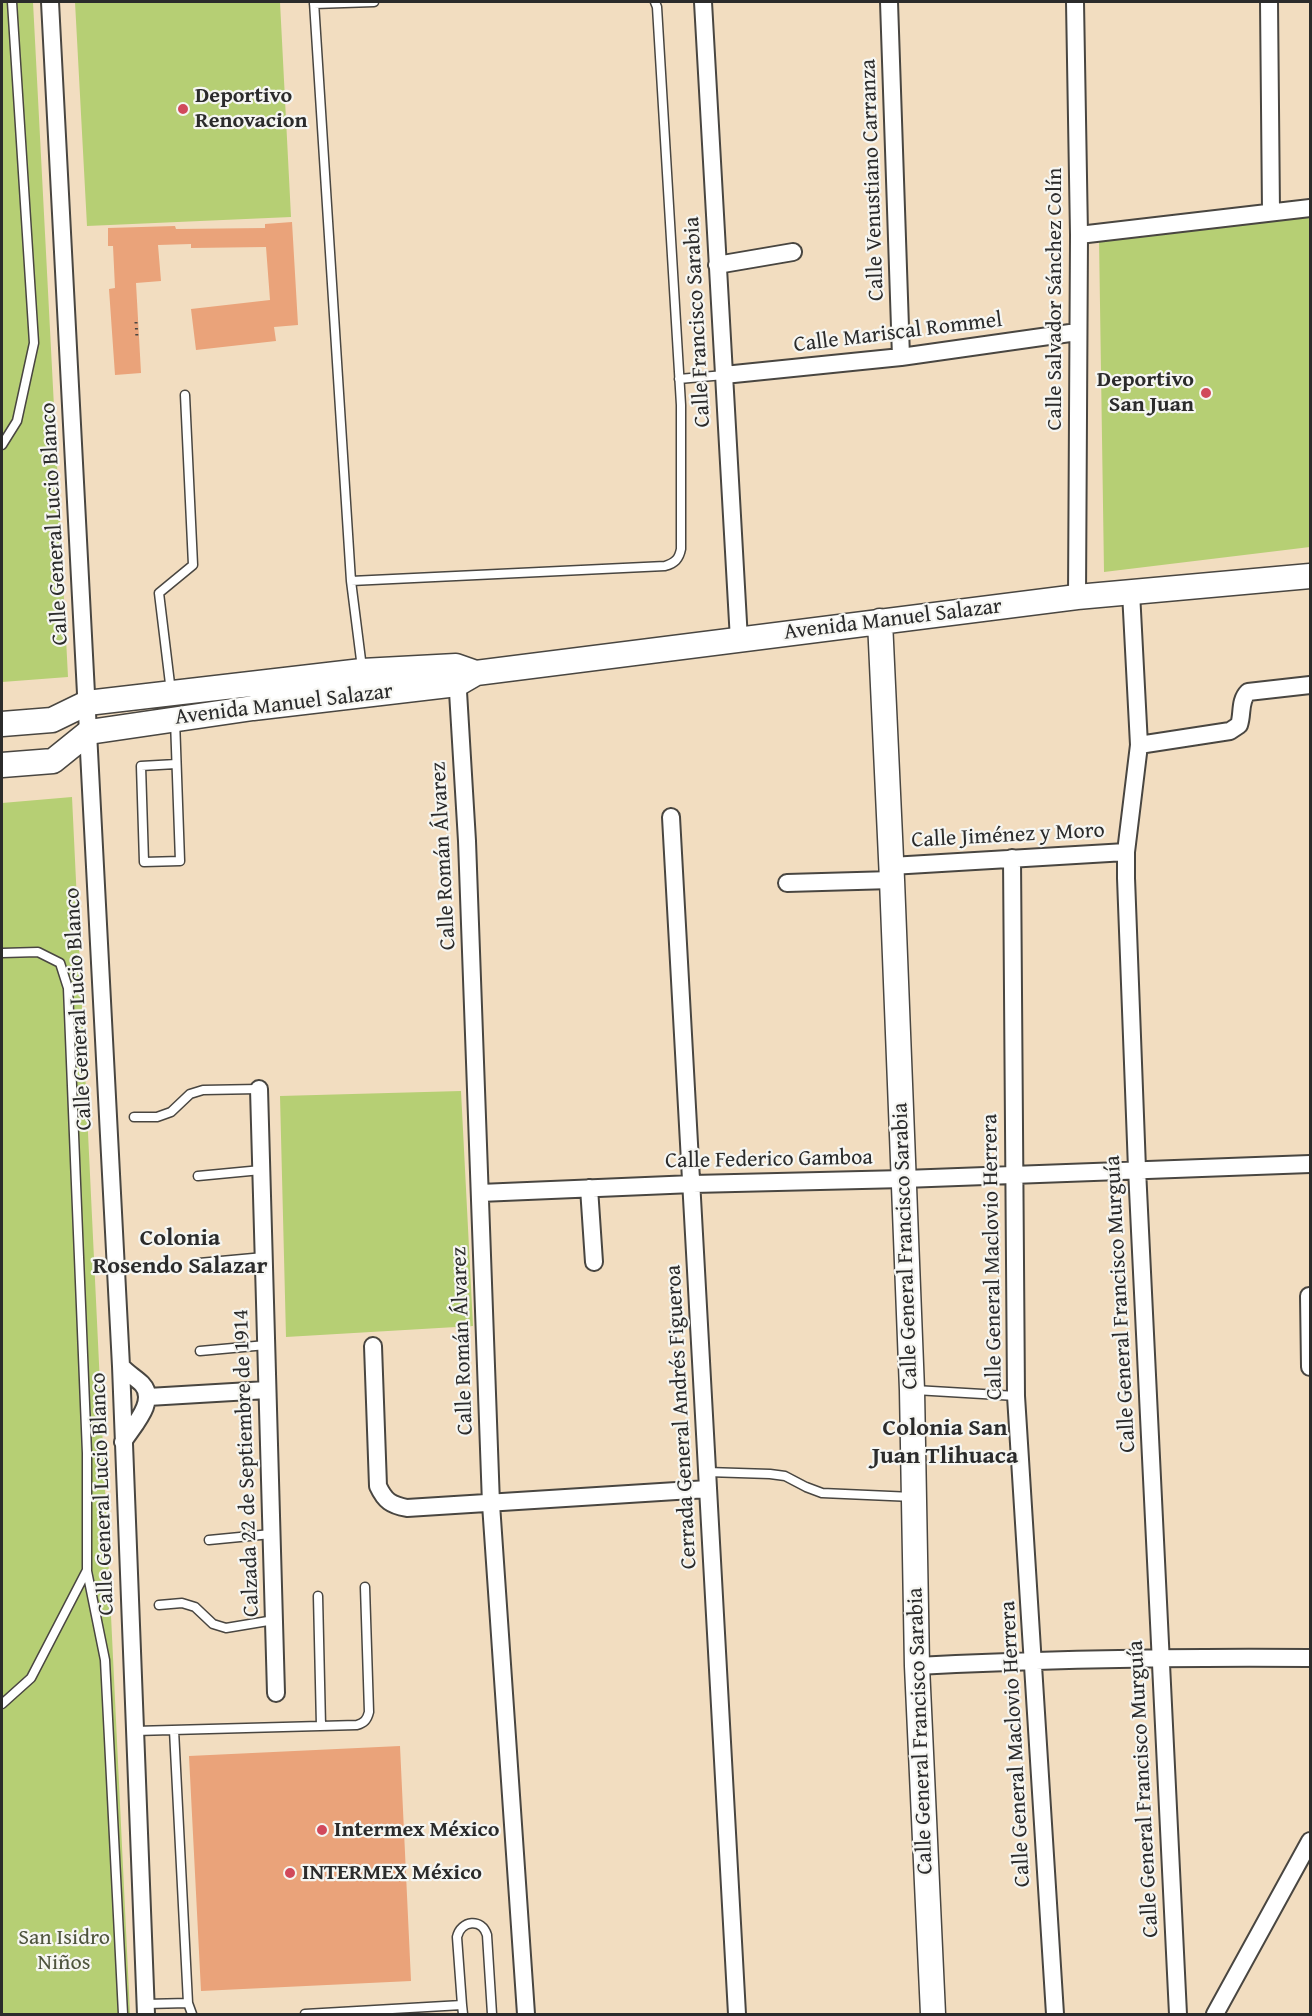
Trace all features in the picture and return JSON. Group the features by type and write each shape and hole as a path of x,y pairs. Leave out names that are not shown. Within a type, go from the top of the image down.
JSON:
{"street":[{"name":"Calle General Lucio Blanco","path":"50,2 121,1366 146,2009"},
{"name":"Calle Francisco Sarabia","path":"703,2 739,640"},
{"name":"Calle Venustiano Carranza","path":"890,2 901,357"},
{"name":"Calle Salvador Sánchez Colín","path":"1075,2 1079,235 1077,597"},
{"path":"1269,2 1271,212"},
{"path":"1079,235 1311,208"},
{"path":"717,265 793,252"},
{"name":"Calle Mariscal Rommel","path":"724,375 901,357 1077,332"},
{"name":"Avenida Manuel Salazar","path":"88,732 250,684 364,683 463,674 1077,597 1311,576"},
{"name":"Calle General Francisco Murguía","path":"1131,592 1139,745 1126,852 1137,1169 1178,2014"},
{"name":"Calle General Francisco Sarabia","path":"880,621 904,1179 912,1390 917,1666 933,2014"},
{"name":"Calle Román Álvarez","path":"463,674 491,1504 526,2014"},
{"name":"Avenida Manuel Salazar","path":"2,724 52,720 87,703 254,708 364,683"},
{"path":"250,684 254,708"},
{"path":"1139,745 1230,731 1239,725 1242,702 1248,692 1311,685"},
{"path":"2,765 53,761 88,732"},
{"name":"Cerrada General Andrés Figueroa","path":"671,817 737,2014"},
{"name":"Calle Jiménez y Moro","path":"787,883 1012,858 1126,852"},
{"name":"Calle General Maclovio Herrera","path":"1012,858 1016,1396 1055,2014"},
{"name":"Calzada 22 de Septiembre de 1914","path":"259,1089 276,1693"},
{"name":"Calle Federico Gamboa","path":"480,1193 1311,1164"},
{"path":"589,1188 594,1262"},
{"path":"1309,1296 1311,1367"},
{"path":"373,1346 378,1486 384,1498 394,1506 407,1508 491,1504 708,1489"},
{"path":"121,1366 142,1384 148,1397 146,1407 123,1442"},
{"path":"148,1397 267,1390"},
{"path":"917,1666 1034,1659 1311,1658"},
{"path":"1215,2014 1311,1841"}],"lane":[{"path":"2,445 17,421 34,343 12,2"},
{"path":"364,683 351,581 314,3 374,2"},
{"path":"351,581 665,566 673,563 679,557 681,549 679,379 655,2"},
{"path":"679,379 724,375"},
{"path":"176,764 141,766 144,862 180,861 176,764 173,706 159,593 193,565 185,395"},
{"path":"2,953 38,952 60,963 68,988 87,1453 87,1570 105,1660 123,2014"},
{"path":"134,1117 157,1117 171,1112 190,1094 203,1090 259,1089"},
{"path":"198,1176 261,1170"},
{"path":"199,1263 264,1257"},
{"path":"200,1351 266,1345"},
{"path":"912,1390 1016,1396"},
{"path":"707,1472 785,1476 822,1493 914,1497"},
{"path":"209,1540 271,1534"},
{"path":"2,1704 31,1678 87,1570"},
{"path":"135,1731 363,1723 368,1718 369,1712 365,1587"},
{"path":"318,1596 321,1726"},
{"path":"159,1605 182,1604 195,1607 213,1624 226,1628 274,1620"},
{"path":"174,1730 188,2002 192,2014"},
{"path":"305,2014 462,2010 457,1937 463,1925 474,1923 480,1924 487,1935 492,2014"},
{"path":"146,2009 188,2002"}],"path":[{"path":"136,322 137,338"}],"green space":[{"path":"2,2 33,2 68,677 2,682"},
{"name":"Deportivo Renovacion","path":"75,2 280,2 291,217 87,226"},
{"name":"Deportivo San Juan","path":"1310,215 1310,547 1104,572 1099,238"},
{"name":"San Isidro Niños","path":"72,797 130,2014 2,2014 2,803"},
{"path":"461,1091 473,1326 286,1337 280,1096"}],"building":[{"path":"292,222 298,325 274,327 276,341 196,350 191,309 270,300 266,247 191,248 191,244 158,245 161,281 136,283 141,373 115,375 109,289 115,288 113,246 108,246 108,228 175,226 176,229 265,228 265,224"},
{"path":"400,1746 411,1981 201,1991 189,1756"}],"place":[{"name":"Deportivo Renovacion","path":"183,109"},
{"name":"Deportivo San Juan","path":"1206,393"},
{"name":"Intermex México","path":"322,1830"},
{"name":"INTERMEX México","path":"290,1873"}],"district":[{"name":"Colonia Rosendo Salazar","path":"180,1253"},
{"name":"Colonia San Juan Tlihuaca","path":"945,1443"}]}
